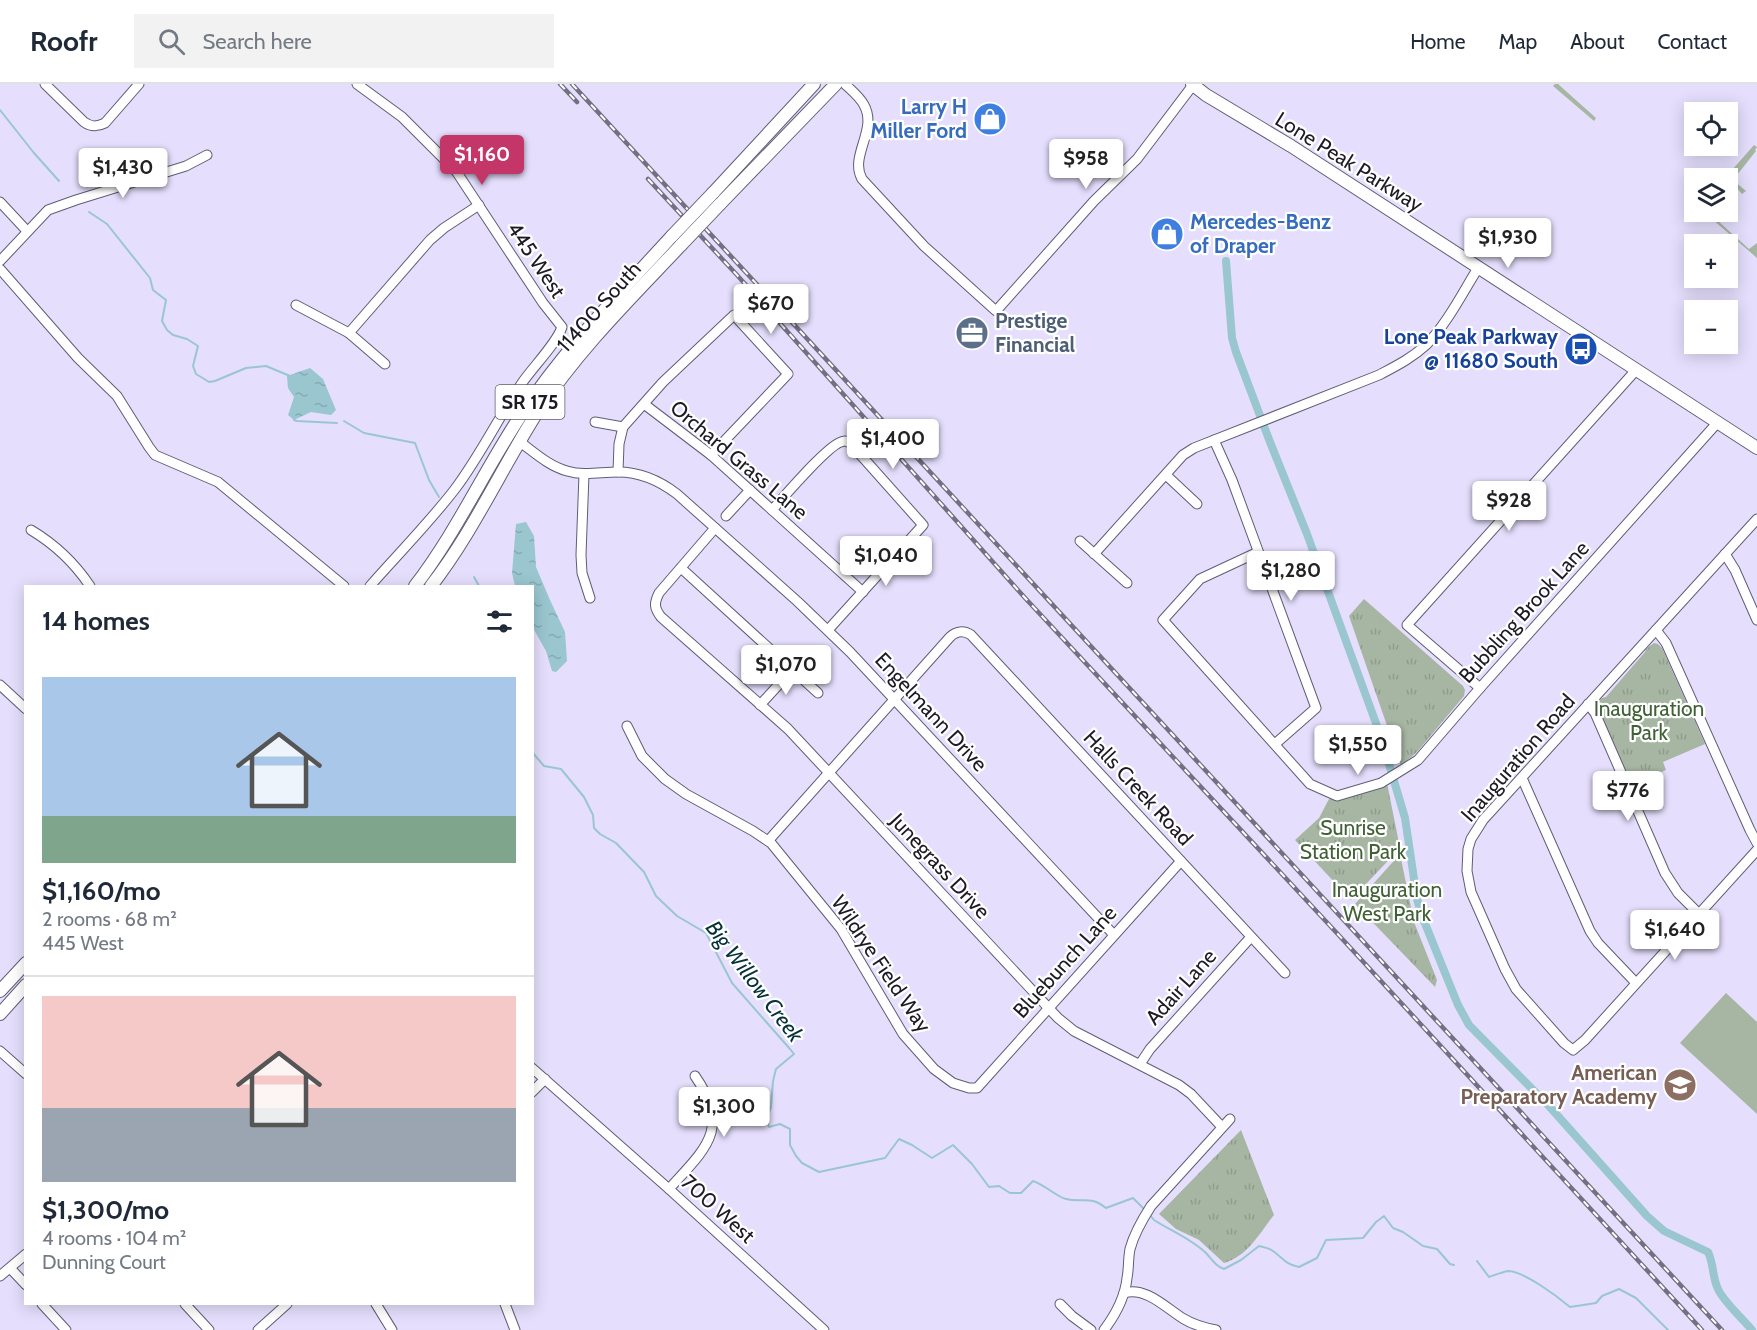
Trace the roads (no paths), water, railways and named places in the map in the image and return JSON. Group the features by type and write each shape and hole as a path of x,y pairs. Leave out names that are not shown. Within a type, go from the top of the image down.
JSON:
{"main road":[{"name":"11400 South","path":"432,585 462,543 520,442 557,384 713,193 814,84"},
{"name":"11400 South","path":"416,585 447,540 500,449 551,372 575,342 676,240 720,204 836,84"},
{"name":"Lone Peak Parkway","path":"1192,84 1757,448"},
{"path":"520,442 517,433 545,390 551,372"},
{"path":"0,991 24,965"},
{"path":"0,1014 24,987"}],"street":[{"path":"45,84 91,126 105,123 139,84"},
{"name":"445 West","path":"357,84 394,111 456,171 543,303 562,327 558,336 509,403 454,489 371,585"},
{"path":"844,84 859,98 867,113 867,131 858,162 862,179 924,246 996,311 1094,201 1137,159 1192,84"},
{"path":"0,261 48,210 186,166 207,155"},
{"path":"0,202 27,231"},
{"path":"349,333 430,240 479,205"},
{"path":"0,268 78,358 117,396 155,455 218,482 343,585"},
{"path":"1094,554 1183,455 1194,448 1379,375 1402,363 1426,345 1438,330 1478,268"},
{"path":"296,305 349,333 385,364"},
{"path":"618,472 619,444 623,427 687,359 734,315 788,374 711,455"},
{"path":"1480,688 1407,625 1637,369"},
{"name":"Orchard Grass Lane","path":"644,404 711,455 863,592"},
{"path":"596,422 623,427"},
{"name":"Bubbling Brook Lane","path":"1275,744 1310,783 1337,796 1381,783 1418,760 1718,422"},
{"path":"1214,440 1232,480 1316,708 1275,744 1163,620 1200,579 1258,552"},
{"path":"772,510 819,459 838,443 844,441 850,443 923,525 828,630"},
{"name":"Engelmann Drive","path":"520,442 558,468 584,474 618,472 644,476 669,488 828,630 1114,935"},
{"path":"584,474 580,555 582,573 590,598"},
{"path":"1166,475 1197,504"},
{"path":"726,516 750,490"},
{"name":"Inauguration Road","path":"1636,983 1585,1040 1573,1050 1564,1043 1516,989 1505,969 1468,882 1467,860 1471,839 1483,820 1757,519"},
{"path":"715,528 681,568 818,693"},
{"path":"31,530 49,541 66,556 89,585"},
{"path":"1080,542 1126,583"},
{"path":"1725,554 1735,570 1757,620"},
{"name":"Junegrass Drive","path":"681,568 659,593 655,601 655,609 661,617 788,729 1048,1008 1074,1031 1185,1089 1222,1127"},
{"path":"1656,630 1666,643 1757,843"},
{"name":"Halls Creek Road","path":"894,700 952,635 962,632 971,635 1285,973"},
{"path":"760,705 792,670"},
{"path":"0,685 24,707"},
{"path":"627,726 642,756 664,779 768,841 894,700"},
{"path":"1588,704 1665,873 1678,893 1699,914"},
{"path":"1522,778 1590,931 1598,943 1636,983 1757,850"},
{"name":"Wildrye Field Way","path":"768,841 841,930 903,1034 934,1069 953,1083 977,1088"},
{"name":"Bluebunch Lane","path":"977,1088 1181,861"},
{"name":"Adair Lane","path":"1140,1064 1150,1049 1251,937"},
{"path":"0,1051 24,1072"},
{"name":"700 West","path":"534,1070 824,1330"},
{"path":"669,1189 701,1153 711,1134 713,1120 711,1106 706,1092 695,1076"},
{"path":"534,1090 545,1079"},
{"path":"1104,1330 1117,1312 1124,1293 1132,1244 1151,1206 1230,1119"},
{"path":"0,1276 24,1256"},
{"path":"10,1268 24,1283"},
{"path":"1124,1293 1133,1292 1151,1298 1186,1320 1216,1330"},
{"path":"1060,1304 1091,1330"},
{"path":"43,1305 66,1330"},
{"path":"186,1305 210,1330"},
{"path":"258,1330 286,1305"},
{"path":"377,1305 392,1330"},
{"path":"505,1305 515,1330"}],"water":[{"path":"310,368 323,379 336,410 331,415 311,412 294,420 288,415 294,397 288,388 287,376"},
{"path":"526,522 534,536 536,567 565,632 567,661 556,672 552,671 546,651 534,630 534,585 515,585 512,573 516,524"}],"waterway":[{"name":"Big Willow Creek","path":"0,110 59,181"},
{"name":"Big Willow Creek","path":"89,212 107,224 150,278 153,290 166,300 162,321 167,330 198,346 193,366 196,374 209,382 246,368 266,366 290,376"},
{"path":"1226,261 1232,338 1236,352 1307,534 1381,737 1405,818 1417,899 1458,1005 1469,1025 1549,1106 1647,1216 1664,1231 1708,1252 1716,1284 1721,1294 1752,1330"},
{"name":"Big Willow Creek","path":"295,418 294,420 297,421 337,423"},
{"name":"Big Willow Creek","path":"344,421 364,433 415,443 429,480 439,497"},
{"name":"Big Willow Creek","path":"474,577 478,585"},
{"name":"Big Willow Creek","path":"534,754 544,766 561,769 584,797 593,815 594,828 616,843 644,872 656,896 677,916 706,933 732,983 794,1054 776,1069 771,1107 766,1119 769,1127 780,1124 790,1129 790,1145 802,1163 819,1172 885,1158 899,1139 932,1158 953,1145 972,1164 989,1187 999,1186 1010,1193 1021,1193 1033,1181 1066,1199 1091,1200 1106,1208 1133,1198 1144,1209"},
{"name":"Big Willow Creek","path":"1150,1215 1154,1220 1195,1244 1224,1269 1241,1260 1259,1246 1270,1249 1288,1263 1299,1267 1317,1258 1326,1240 1363,1238 1384,1216 1393,1228 1423,1246 1437,1249 1450,1264 1454,1265"},
{"name":"Big Willow Creek","path":"1477,1261 1489,1277 1508,1271 1515,1272 1540,1285 1570,1307 1596,1303 1602,1296 1619,1289 1636,1298 1668,1330"}],"railway":[{"path":"560,84 577,102"},
{"path":"572,84 1722,1330"},
{"path":"648,179 737,275 1026,599 1702,1330"}],"place":[{"name":"Larry H Miller Ford","path":"990,119"},
{"name":"Mercedes-Benz of Draper","path":"1167,234"},
{"name":"Prestige Financial","path":"972,333"},
{"name":"Lone Peak Parkway @ 11680 South","path":"1581,349"},
{"name":"American Preparatory Academy","path":"1680,1085"}],"park label":[{"name":"Inauguration Park","path":"1649,721"},
{"name":"Sunrise Station Park","path":"1353,840"},
{"name":"Inauguration West Park","path":"1387,902"}]}
